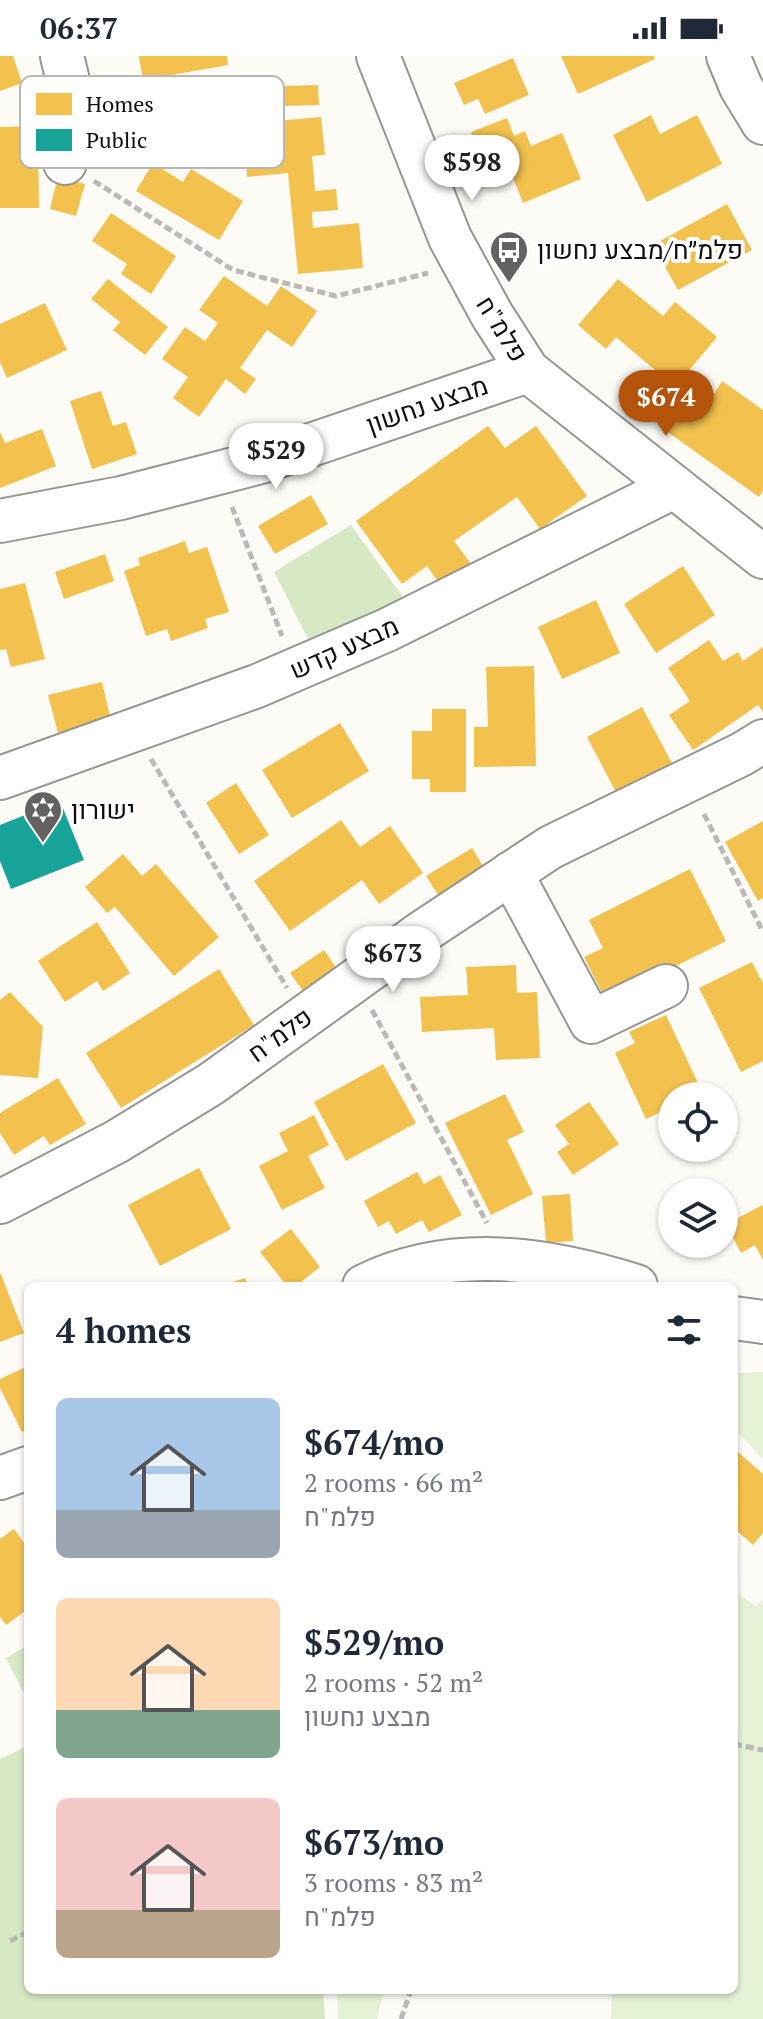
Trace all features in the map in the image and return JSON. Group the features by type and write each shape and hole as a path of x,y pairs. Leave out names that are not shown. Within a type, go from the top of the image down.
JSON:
{"street":[{"path":"62,56 67,76"},
{"name":"פלמ\"ח","path":"378,56 450,238 492,315 528,371 763,557"},
{"path":"728,56 741,87 763,123"},
{"name":"מבצע נחשון","path":"0,521 121,498 261,462 528,371"},
{"name":"מבצע קדש","path":"0,778 296,669 387,630 674,487"},
{"name":"פלמ\"ח","path":"0,1202 116,1142 211,1084 356,980 551,847 763,741"},
{"path":"511,873 591,1022 666,986"},
{"path":"372,1282 394,1271 448,1259 507,1259 581,1269 623,1282"},
{"path":"738,1319 763,1322"},
{"path":"0,1478 24,1469"}],"path":[{"path":"73,168 233,270 336,296 464,264"},
{"path":"219,473 296,669"},
{"path":"135,730 304,1017"},
{"path":"687,780 763,932"},
{"path":"356,980 507,1259"},
{"path":"738,1745 763,1750"},
{"path":"10,1941 24,1934"},
{"path":"401,2019 410,1994"}],"green space":[{"path":"351,525 405,600 308,639 274,572"},
{"path":"763,1372 763,1459 738,1432 738,1373"},
{"path":"738,1594 756,1606 763,1600 763,2019 611,2019 612,1994 738,1994"},
{"path":"24,1647 24,1693 6,1658"},
{"path":"24,1748 24,1994 323,1994 325,2019 0,2019 0,1759"},
{"path":"337,1994 383,1994 377,2019 338,2019"}],"building: Homes":[{"path":"0,56 13,56 20,84 0,91"},
{"path":"139,56 227,56 228,65 166,76 142,76"},
{"path":"561,56 654,56 655,59 578,94"},
{"path":"513,58 529,95 485,114 478,99 464,105 454,83"},
{"path":"318,85 319,105 285,106 284,86"},
{"path":"651,115 660,134 697,115 722,164 647,202 613,135"},
{"path":"321,117 325,155 312,156 315,191 336,189 338,210 312,212 313,228 359,223 363,268 298,274 288,173 247,177 246,168 284,168 284,120"},
{"path":"507,118 514,136 525,131 531,146 562,133 581,179 523,203 512,175 480,188 470,164 482,160 471,132"},
{"path":"20,126 20,168 39,168 39,208 0,208 0,127"},
{"path":"150,168 161,168 183,182 191,169 243,201 219,240 136,191"},
{"path":"58,176 85,184 76,216 50,209"},
{"path":"727,204 752,250 678,290 653,245"},
{"path":"111,213 176,256 151,294 121,274 127,264 92,241"},
{"path":"224,276 267,306 281,286 317,311 292,347 267,330 240,368 256,379 245,394 226,379 199,417 173,398 188,377 162,359 185,327 205,341 218,323 199,310"},
{"path":"108,279 168,327 145,355 113,330 120,322 91,299"},
{"path":"618,279 663,316 675,302 717,337 675,387 616,337 606,349 578,325"},
{"path":"45,303 67,350 7,378 0,362 0,324"},
{"path":"695,380 714,394 722,381 763,410 763,491 759,497 662,428"},
{"path":"101,391 113,426 126,422 137,454 92,469 70,401"},
{"path":"488,426 505,448 536,426 587,496 540,529 517,497 454,541 471,564 441,586 427,566 402,584 356,521"},
{"path":"42,429 56,466 0,488 0,432 5,443"},
{"path":"311,495 328,524 275,554 258,526"},
{"path":"185,541 189,553 207,547 229,612 205,619 208,628 171,641 167,629 146,636 124,571 140,565 138,558"},
{"path":"105,554 114,581 64,599 55,572"},
{"path":"683,566 715,615 656,653 624,604"},
{"path":"25,583 45,659 11,667 6,649 0,650 0,589"},
{"path":"596,600 620,653 562,679 538,627"},
{"path":"709,640 723,661 738,652 743,661 763,647 763,712 758,705 693,750 669,715 690,701 668,668"},
{"path":"534,666 536,766 474,767 474,727 488,727 486,667"},
{"path":"102,682 111,720 58,733 48,695"},
{"path":"642,707 672,763 616,792 587,737"},
{"path":"432,709 466,709 466,792 430,792 430,779 412,779 412,731 432,731"},
{"path":"340,723 369,771 292,818 262,770"},
{"path":"236,783 269,835 239,854 206,803"},
{"path":"341,820 360,847 390,826 423,873 379,904 362,880 290,931 254,881"},
{"path":"763,821 763,898 758,901 725,842"},
{"path":"472,848 485,869 440,898 426,876"},
{"path":"123,854 142,876 156,864 219,937 174,976 115,907 107,913 85,887"},
{"path":"690,869 726,941 606,1001 584,957 603,948 589,920"},
{"path":"97,922 130,973 103,991 97,981 65,1002 38,961"},
{"path":"324,950 340,973 306,995 290,973"},
{"path":"752,962 763,983 763,1061 741,1072 699,988"},
{"path":"516,965 517,993 537,992 540,1058 496,1060 494,1028 422,1032 420,997 468,995 466,967"},
{"path":"219,969 254,1025 121,1108 86,1053"},
{"path":"10,992 43,1027 38,1078 0,1075 0,1000"},
{"path":"666,1015 698,1082 658,1082 658,1113 646,1119 615,1053 635,1043 629,1032"},
{"path":"383,1064 416,1123 346,1161 314,1102"},
{"path":"58,1078 86,1124 50,1145 44,1136 14,1155 0,1133 0,1113"},
{"path":"505,1094 524,1132 507,1140 533,1194 491,1215 445,1123"},
{"path":"589,1102 619,1144 573,1175 557,1152 569,1144 555,1125"},
{"path":"314,1115 329,1145 308,1156 325,1188 282,1210 259,1166 288,1151 279,1133"},
{"path":"199,1168 231,1229 160,1266 128,1205"},
{"path":"417,1172 424,1184 440,1175 462,1215 429,1232 422,1220 396,1234 389,1221 378,1227 364,1201"},
{"path":"570,1194 573,1241 546,1243 542,1196"},
{"path":"763,1205 763,1260 755,1245 741,1253 738,1247 738,1218"},
{"path":"291,1229 320,1267 301,1282 284,1282 260,1252"},
{"path":"0,1272 24,1333 0,1342"},
{"path":"24,1368 22,1432 0,1388 0,1379"},
{"path":"738,1452 763,1474 763,1533 753,1545 738,1532"},
{"path":"14,1529 24,1543 24,1612 6,1625 0,1617 0,1539"}],"building: Public":[{"path":"60,801 84,860 11,889 0,861 0,825"}],"place":[{"name":"פלמ״ח/מבצע נחשון","path":"509,284"},
{"name":"ישורון","path":"43,844"}]}
